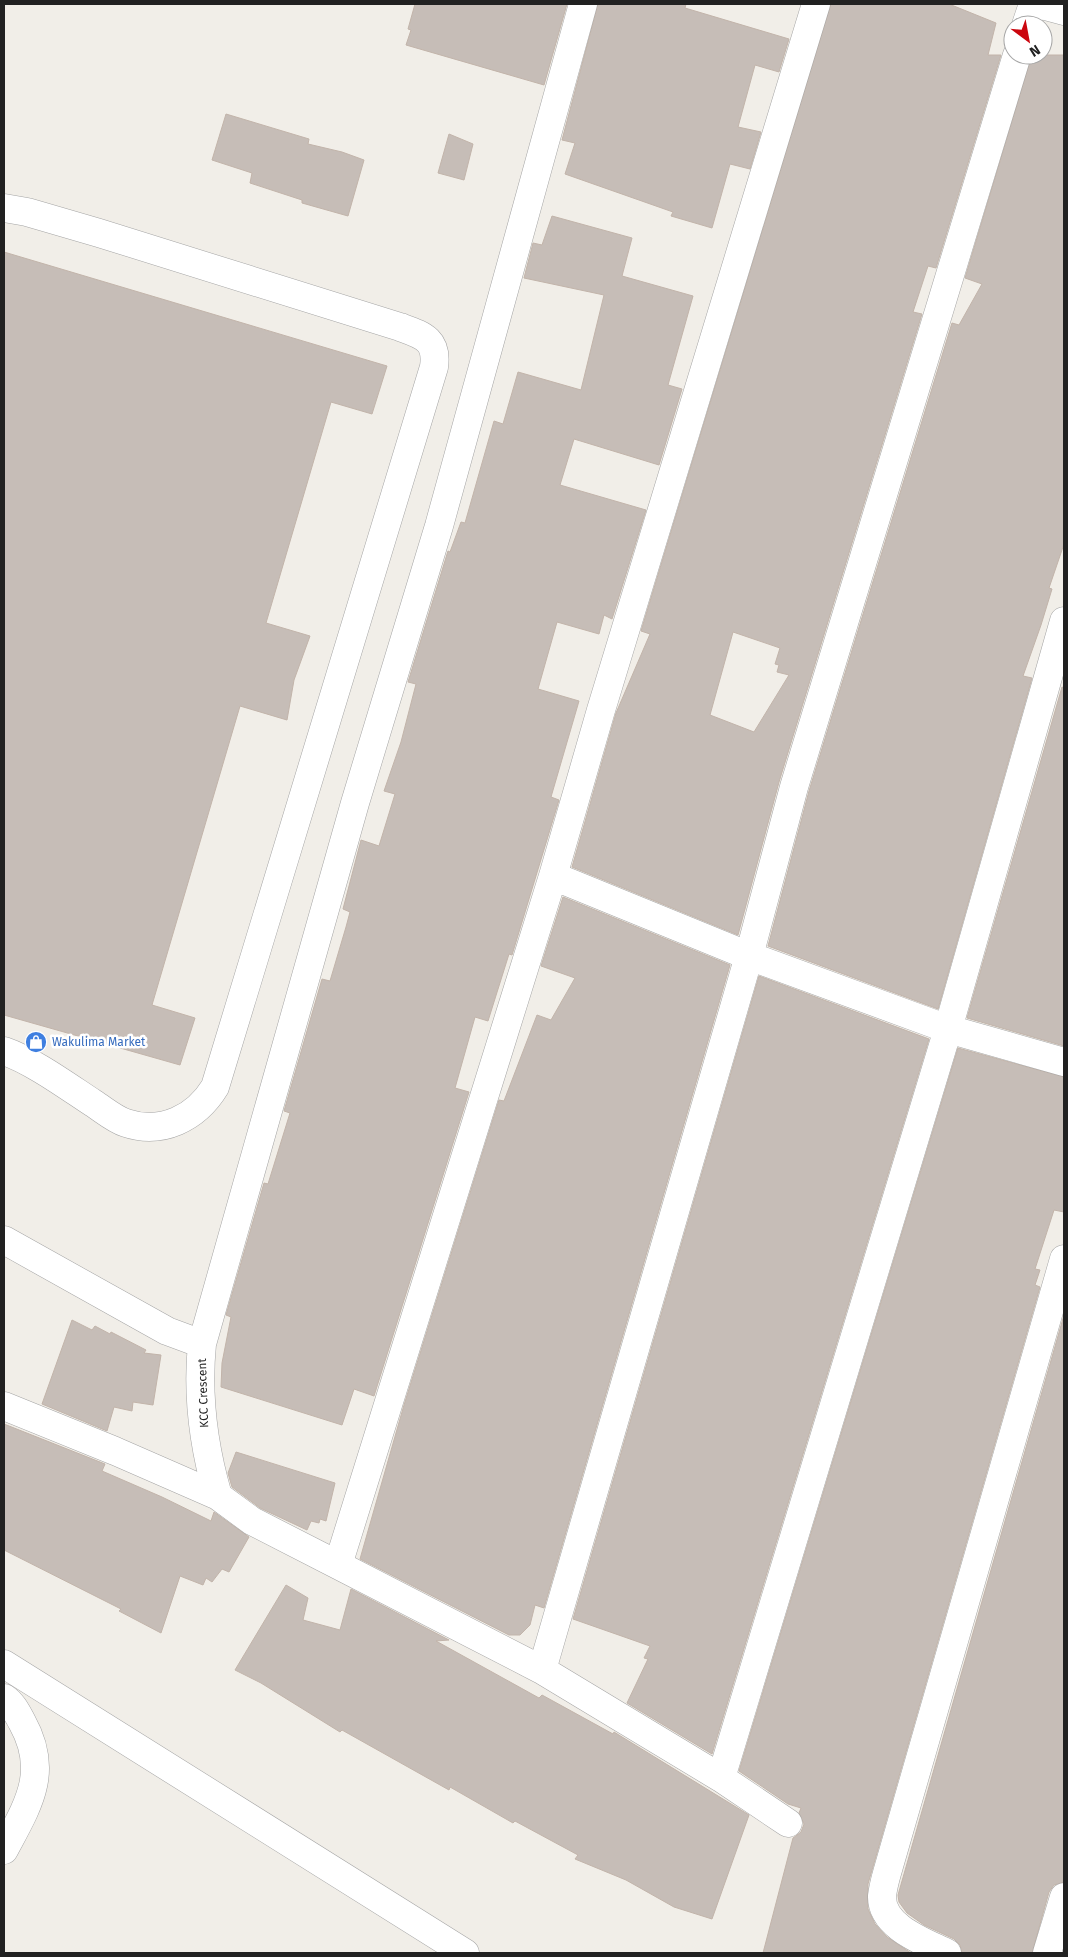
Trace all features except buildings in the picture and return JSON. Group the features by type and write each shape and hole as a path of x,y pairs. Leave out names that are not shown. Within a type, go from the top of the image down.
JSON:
{"street":[{"path":"202,1344 355,803 439,526 583,4"},
{"path":"338,1566 553,876 601,710 816,4"},
{"path":"1038,4 1064,11"},
{"path":"542,1670 749,956 794,787 1014,65"},
{"path":"4,208 27,212 99,233 400,326 429,341 436,354 434,367 215,1087 207,1100 187,1117 171,1125 139,1126 125,1123 111,1116 37,1066 4,1051"},
{"path":"721,1778 948,1029 1064,621"},
{"path":"553,876 749,956 948,1029 1064,1062"},
{"name":"KCC Crescent","path":"4,1240 167,1331 202,1344 200,1364 205,1445 218,1496"},
{"path":"947,1953 906,1933 889,1917 882,1898 887,1873 1064,1259"},
{"path":"4,1406 115,1451 218,1496 252,1521 542,1670 721,1778 788,1823"},
{"path":"4,1664 466,1953"},
{"path":"4,1698 11,1703 32,1740 36,1775 28,1805 4,1850"},
{"path":"1047,1953 1064,1897"}],"place":[{"name":"Wakulima Market","path":"36,1042"}]}
